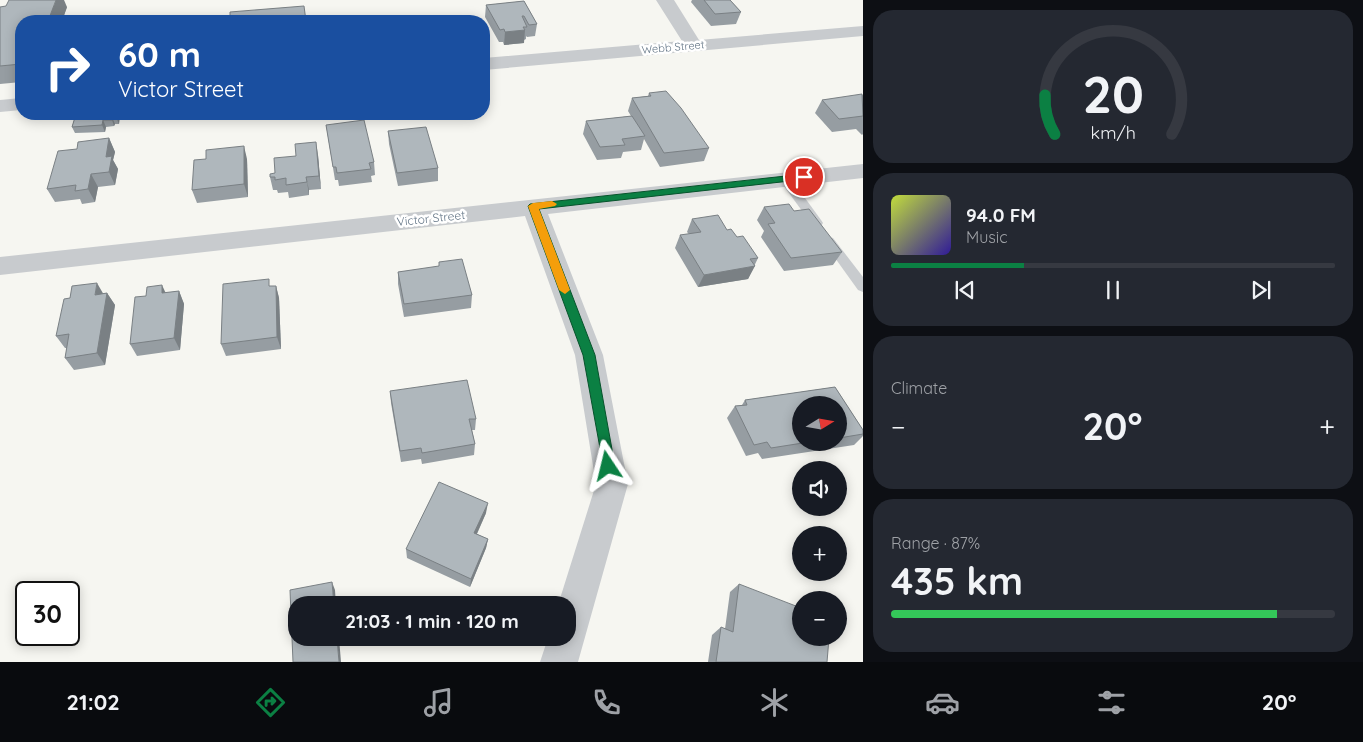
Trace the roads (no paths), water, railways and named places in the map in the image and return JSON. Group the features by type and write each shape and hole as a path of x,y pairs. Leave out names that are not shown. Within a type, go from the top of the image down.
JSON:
{"street":[{"path":"664,0 693,45"},
{"name":"Webb Street","path":"490,63 863,31"},
{"path":"0,106 15,105"},
{"name":"Victor Street","path":"0,266 863,171"},
{"path":"533,206 589,355 612,484 576,604"},
{"path":"559,662 563,646"}],"lane":[{"path":"785,179 863,287"}]}
